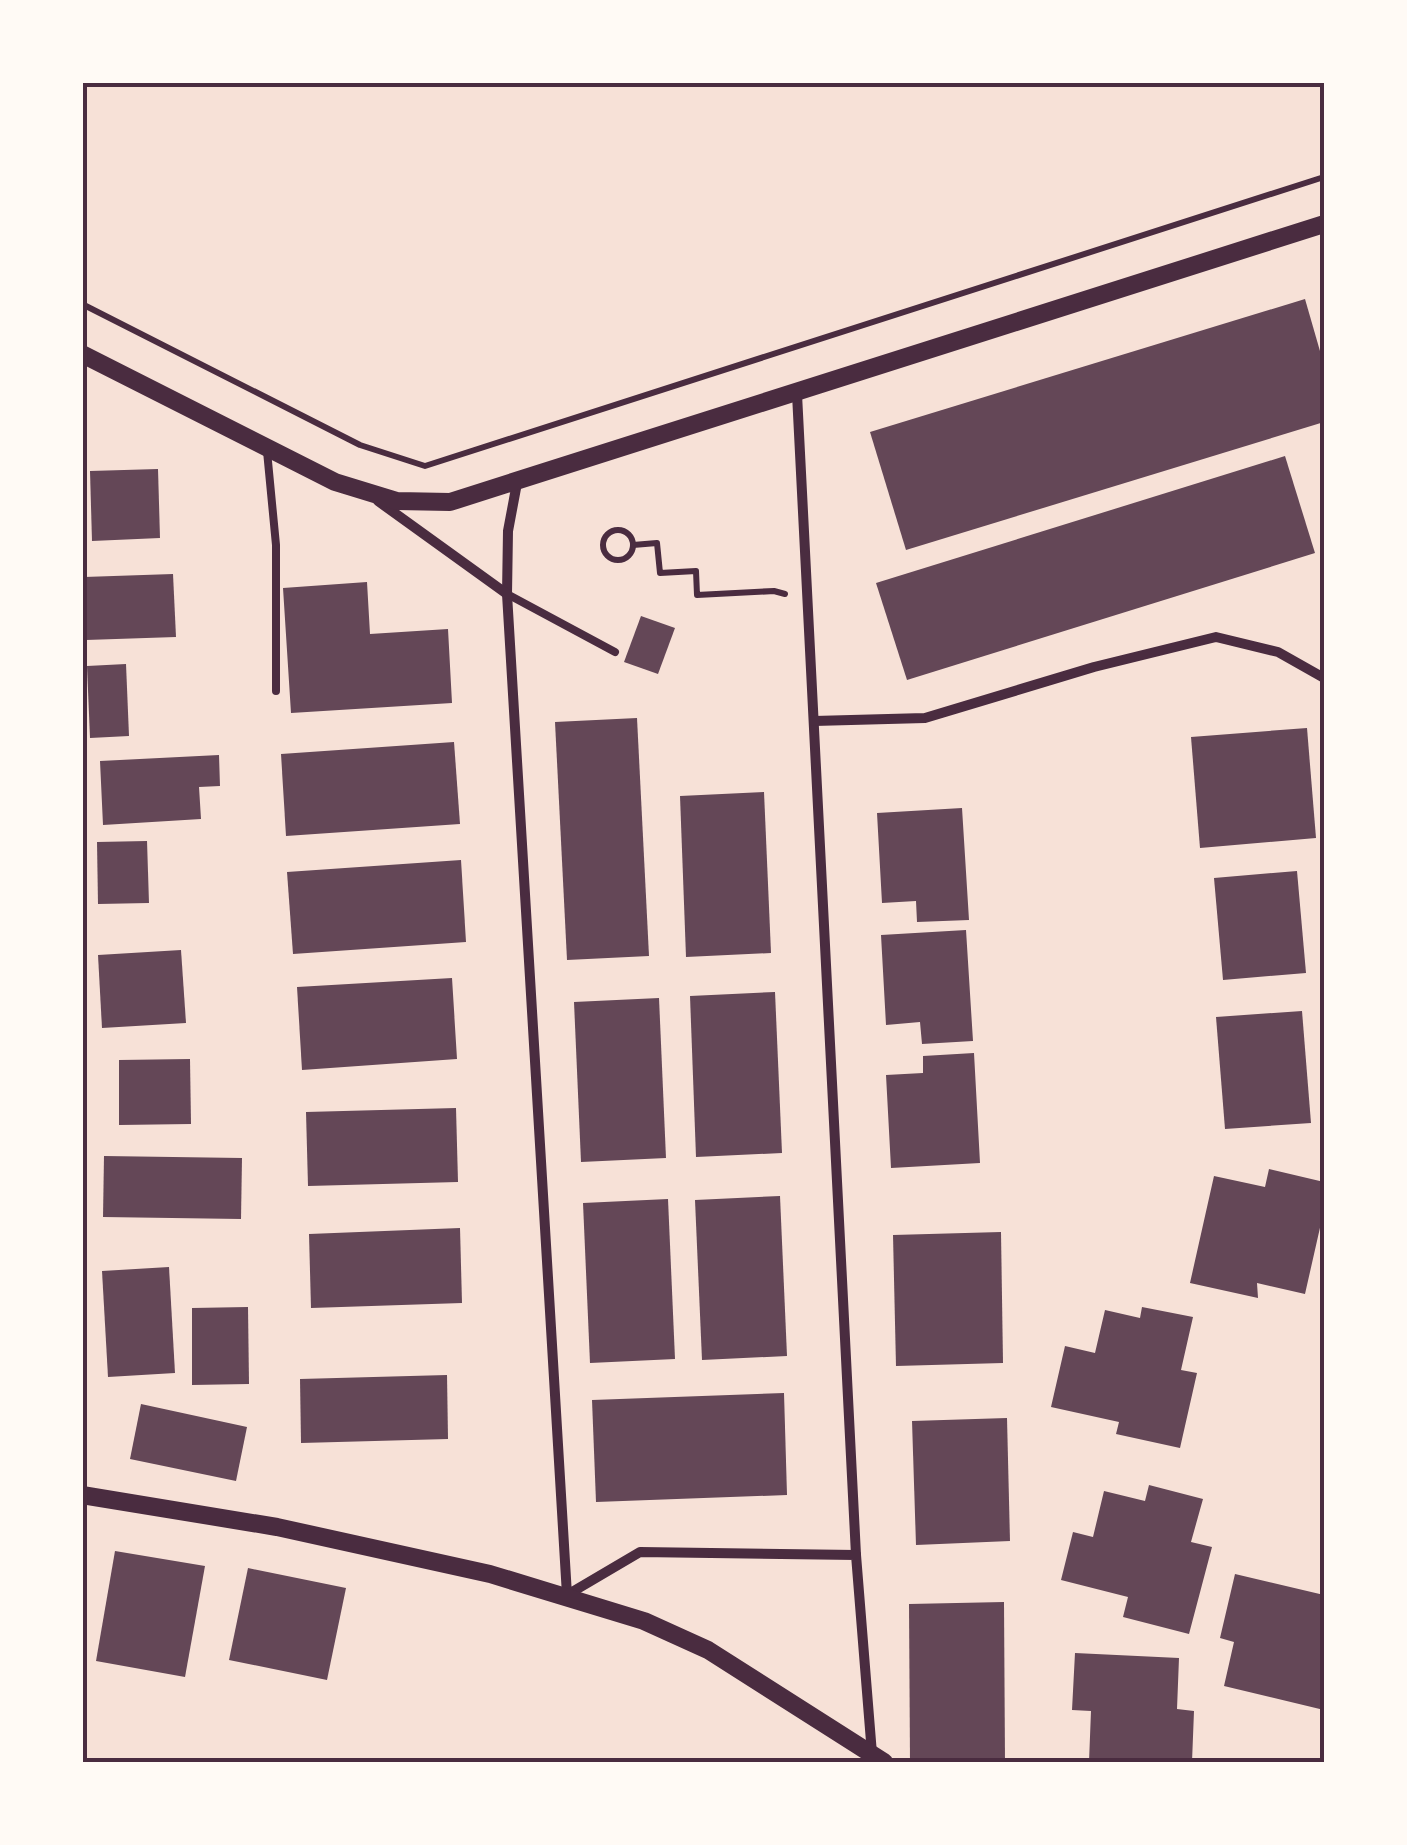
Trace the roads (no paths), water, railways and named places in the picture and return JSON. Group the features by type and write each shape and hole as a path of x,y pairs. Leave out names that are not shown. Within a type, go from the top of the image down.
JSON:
{"street":[{"path":"82,354 335,482 397,501 431,504 517,483 1324,224"},
{"path":"798,394 856,1555 878,1759"},
{"path":"517,483 508,531 506,594 567,1595"},
{"path":"367,493 506,594"},
{"path":"814,721 925,718 1094,667 1216,637 1278,652 1324,678"},
{"path":"82,1495 277,1527 490,1574 644,1620 708,1650 878,1759"},
{"path":"567,1595 640,1552 856,1555"}],"lane":[{"path":"267,449 276,546 276,691"},
{"path":"506,594 614,652"}]}
